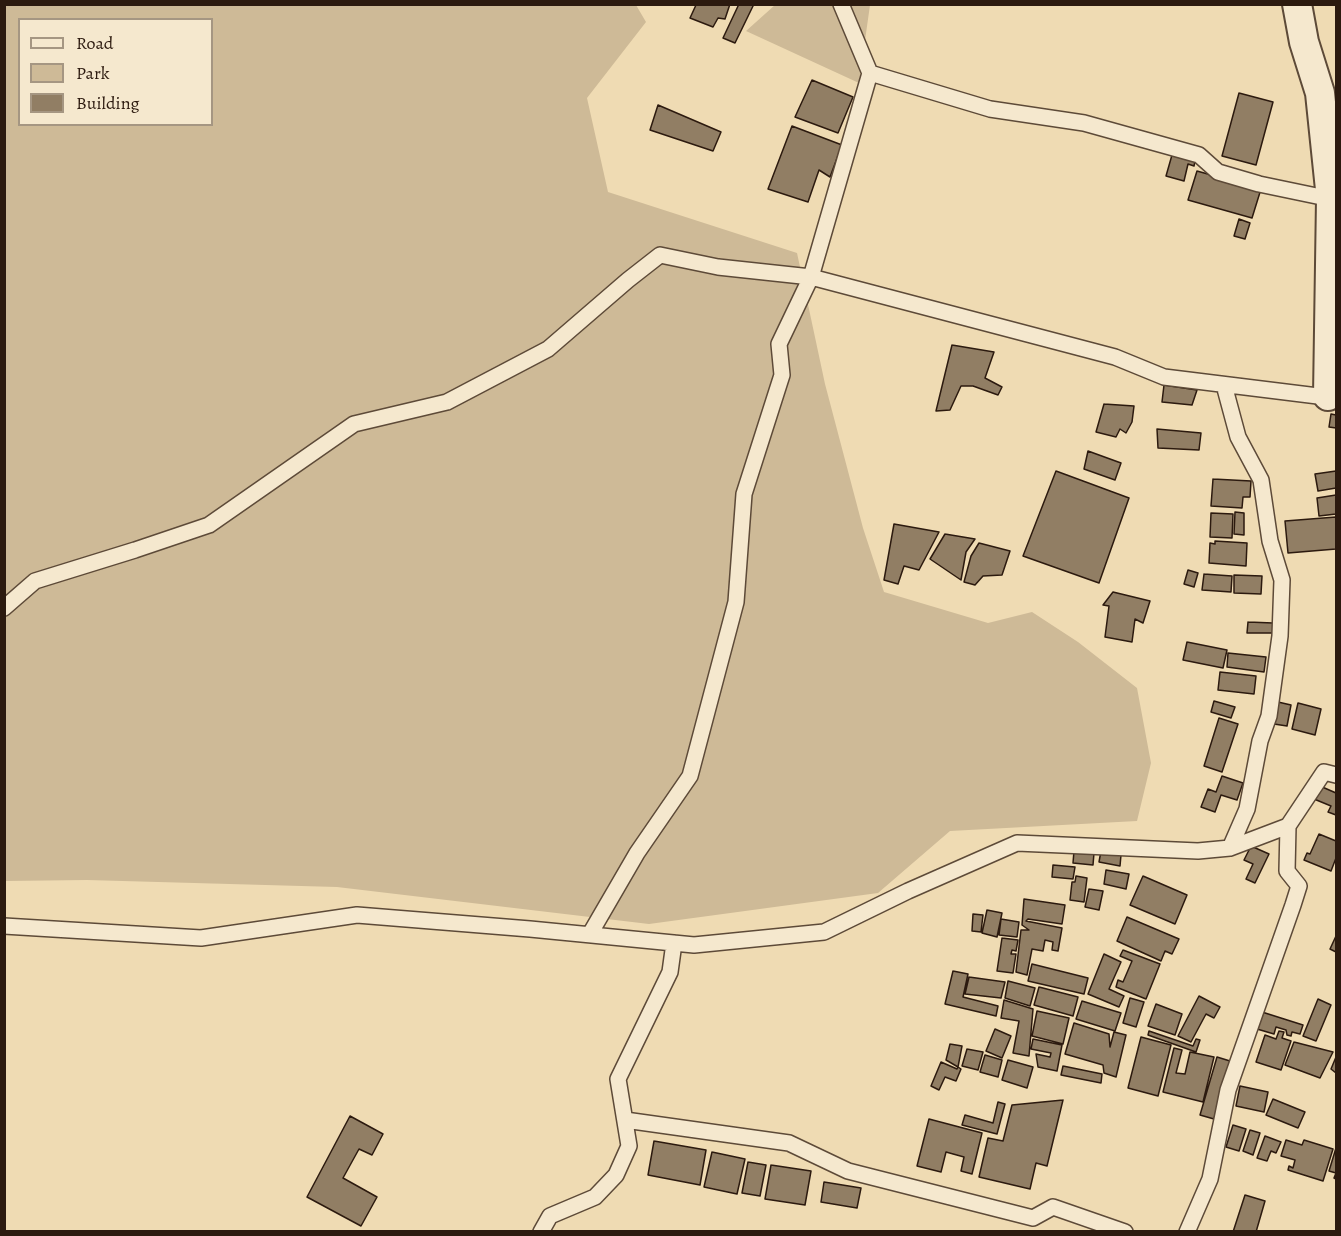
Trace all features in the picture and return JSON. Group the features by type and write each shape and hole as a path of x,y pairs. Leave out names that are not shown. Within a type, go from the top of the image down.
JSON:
{"street":[{"path":"1298,4 1304,42 1328,92 1333,213 1332,398"}],"lane":[{"path":"590,934 637,853 690,776 736,602 744,494 782,375 779,344 811,277 870,73 841,4"},
{"path":"870,73 990,109 1084,123 1199,155 1218,172 1259,184 1333,213"},
{"path":"4,608 35,581 208,525 354,424 447,402 548,350 660,255 718,267 811,277 1115,357 1164,377 1332,398"},
{"path":"1224,385 1238,437 1261,480 1270,541 1282,580 1280,636 1269,716 1260,741 1247,810 1230,848"},
{"path":"1187,1232 1210,1179 1228,1090 1299,886 1287,870 1288,825 1324,772 1336,775"},
{"path":"4,926 201,938 357,915 694,945 824,932 908,891 1017,843 1198,851 1230,848 1288,825"},
{"path":"541,1232 550,1216 595,1197 616,1175 629,1146 618,1079 670,972 674,943"},
{"path":"625,1120 789,1143 848,1171 1033,1218 1053,1207 1125,1232"}],"green space":[{"path":"4,5 636,5 646,22 587,98 608,192 797,253 825,384 863,528 884,592 988,623 1032,612 1078,642 1137,688 1151,763 1137,821 950,831 878,893 649,924 337,887 87,880 5,881"},
{"path":"775,5 870,5 859,83 746,31"}],"building":[{"path":"695,4 730,4 725,19 718,18 713,27 690,18"},
{"path":"739,4 754,4 735,43 723,38"},
{"path":"812,80 853,97 838,133 795,117"},
{"path":"1239,93 1273,102 1256,165 1222,156"},
{"path":"658,105 721,132 713,151 650,130"},
{"path":"792,126 842,145 830,177 819,170 808,202 768,189"},
{"path":"1172,155 1195,161 1194,166 1188,164 1184,181 1166,176"},
{"path":"1197,171 1261,189 1252,218 1188,200"},
{"path":"1239,219 1250,223 1245,239 1234,236"},
{"path":"952,345 994,352 985,378 1002,387 998,395 973,386 961,386 950,410 936,411"},
{"path":"1164,385 1197,390 1192,405 1162,402"},
{"path":"1104,404 1134,406 1132,422 1126,433 1120,429 1116,437 1096,432"},
{"path":"1331,414 1336,415 1336,428 1329,427"},
{"path":"1157,429 1201,433 1199,450 1158,448"},
{"path":"1088,451 1121,463 1115,480 1084,469"},
{"path":"1056,471 1129,498 1099,583 1023,556"},
{"path":"1336,471 1336,488 1318,491 1315,474"},
{"path":"1213,479 1251,481 1250,497 1243,497 1242,508 1211,506"},
{"path":"1336,495 1336,514 1319,516 1317,498"},
{"path":"1235,512 1244,513 1244,535 1234,534"},
{"path":"1211,513 1233,514 1232,538 1210,537"},
{"path":"1336,517 1336,549 1288,553 1285,521"},
{"path":"894,524 939,532 919,570 904,566 898,584 884,580"},
{"path":"945,534 975,539 966,552 961,580 930,559"},
{"path":"1215,541 1247,543 1246,566 1209,563 1210,543 1215,544"},
{"path":"979,543 1010,551 1002,575 983,576 975,585 964,582 971,556"},
{"path":"1188,570 1198,573 1194,587 1184,584"},
{"path":"1204,574 1232,576 1231,592 1202,590"},
{"path":"1234,575 1262,576 1261,594 1234,593"},
{"path":"1113,592 1150,601 1143,623 1135,619 1132,642 1105,637 1109,606 1103,605"},
{"path":"1248,622 1273,623 1273,633 1247,633"},
{"path":"1187,642 1227,650 1223,668 1183,660"},
{"path":"1228,653 1266,657 1264,672 1227,667"},
{"path":"1220,672 1256,676 1254,694 1218,690"},
{"path":"1214,701 1235,707 1231,718 1211,712"},
{"path":"1278,702 1291,705 1287,726 1274,724"},
{"path":"1298,703 1321,709 1315,735 1292,729"},
{"path":"1219,718 1238,724 1222,772 1204,766"},
{"path":"1222,776 1243,783 1237,800 1221,795 1215,812 1201,807 1208,789 1216,792"},
{"path":"1320,786 1336,793 1336,815 1328,812 1331,806 1314,799"},
{"path":"1319,834 1336,841 1336,858 1331,871 1304,860 1307,853 1310,854"},
{"path":"1251,846 1269,854 1255,883 1246,879 1253,864 1244,860"},
{"path":"1074,851 1094,853 1093,865 1073,863"},
{"path":"1101,851 1121,855 1120,866 1099,862"},
{"path":"1053,865 1075,867 1073,879 1052,877"},
{"path":"1106,870 1129,874 1126,889 1104,884"},
{"path":"1076,876 1087,878 1084,902 1070,900 1072,882 1075,882"},
{"path":"1143,876 1187,895 1175,924 1130,905"},
{"path":"1089,889 1103,891 1099,910 1085,907"},
{"path":"1024,899 1065,905 1062,924 1028,919 1026,921 1062,928 1058,951 1052,950 1053,942 1045,940 1043,951 1032,949 1027,975 1016,972 1021,930 1029,930 1022,925"},
{"path":"987,910 1002,913 997,937 982,933"},
{"path":"973,914 983,915 981,932 972,931"},
{"path":"1127,917 1179,939 1172,954 1165,951 1161,961 1117,941"},
{"path":"1001,919 1019,922 1017,937 999,935"},
{"path":"1336,936 1336,952 1330,949"},
{"path":"1002,938 1018,940 1016,951 1012,950 1011,954 1016,954 1013,973 997,971"},
{"path":"1123,950 1160,964 1146,999 1116,987 1118,980 1123,982 1132,961 1120,956"},
{"path":"1104,954 1121,962 1109,989 1124,996 1119,1007 1088,994"},
{"path":"1032,964 1088,978 1084,994 1028,981"},
{"path":"953,971 968,974 963,997 998,1006 996,1016 945,1004"},
{"path":"969,977 1005,982 1001,998 965,994"},
{"path":"1008,981 1035,988 1030,1006 1005,998"},
{"path":"1039,987 1078,997 1073,1016 1034,1005"},
{"path":"1199,996 1220,1007 1214,1018 1206,1014 1191,1042 1178,1036"},
{"path":"1130,998 1144,1002 1136,1027 1123,1023"},
{"path":"1318,999 1331,1005 1316,1041 1303,1036"},
{"path":"1004,1000 1033,1009 1029,1056 1013,1053 1019,1021 1001,1018"},
{"path":"1082,1001 1121,1013 1115,1031 1076,1019"},
{"path":"1156,1004 1182,1014 1175,1035 1148,1026"},
{"path":"1037,1011 1069,1018 1063,1044 1032,1036"},
{"path":"1262,1012 1303,1025 1300,1034 1292,1032 1291,1036 1287,1035 1286,1030 1276,1027 1274,1034 1257,1029"},
{"path":"1074,1023 1109,1034 1110,1047 1114,1032 1126,1035 1116,1077 1104,1073 1103,1065 1065,1054"},
{"path":"995,1029 1011,1036 1002,1058 986,1051"},
{"path":"1149,1031 1193,1046 1196,1039 1200,1040 1196,1052 1148,1035"},
{"path":"1279,1031 1284,1032 1282,1038 1291,1041 1281,1070 1256,1062 1265,1035 1276,1039"},
{"path":"1141,1037 1171,1045 1158,1096 1128,1088"},
{"path":"1033,1039 1062,1045 1057,1071 1038,1067 1036,1054 1050,1057 1051,1053 1031,1049"},
{"path":"1294,1042 1333,1052 1320,1078 1285,1065"},
{"path":"950,1044 962,1046 958,1067 946,1060"},
{"path":"1174,1048 1182,1050 1176,1073 1185,1074 1190,1052 1214,1057 1203,1102 1163,1092"},
{"path":"967,1049 983,1052 978,1070 962,1066"},
{"path":"985,1055 1002,1060 998,1077 980,1072"},
{"path":"1217,1057 1230,1061 1214,1119 1200,1115"},
{"path":"1336,1057 1336,1073 1331,1069"},
{"path":"1008,1060 1033,1067 1027,1088 1002,1080"},
{"path":"941,1062 961,1069 956,1081 945,1077 939,1090 931,1086"},
{"path":"1063,1066 1102,1074 1101,1083 1061,1075"},
{"path":"1240,1086 1268,1092 1264,1112 1236,1106"},
{"path":"1273,1099 1305,1112 1298,1128 1266,1115"},
{"path":"1063,1100 1047,1166 1036,1163 1030,1189 979,1177 988,1138 1003,1141 1012,1105"},
{"path":"998,1102 1005,1104 997,1134 962,1125 965,1115 993,1123"},
{"path":"350,1116 383,1134 372,1155 359,1149 343,1178 377,1197 361,1226 307,1197"},
{"path":"929,1119 982,1133 972,1174 961,1171 964,1157 946,1152 941,1172 917,1166"},
{"path":"1233,1125 1246,1129 1239,1151 1226,1147"},
{"path":"1250,1130 1260,1133 1253,1155 1243,1151"},
{"path":"1265,1136 1281,1142 1276,1153 1271,1151 1267,1161 1257,1158"},
{"path":"1286,1140 1302,1145 1304,1140 1333,1149 1323,1181 1288,1170 1289,1166 1293,1168 1295,1160 1281,1156"},
{"path":"654,1141 706,1150 700,1185 648,1175"},
{"path":"1336,1148 1336,1173 1329,1171"},
{"path":"712,1152 745,1159 737,1194 704,1187"},
{"path":"748,1162 766,1165 760,1196 742,1193"},
{"path":"771,1165 811,1171 805,1205 765,1199"},
{"path":"824,1182 861,1188 857,1208 821,1202"},
{"path":"1245,1195 1265,1201 1256,1232 1233,1232"}]}
